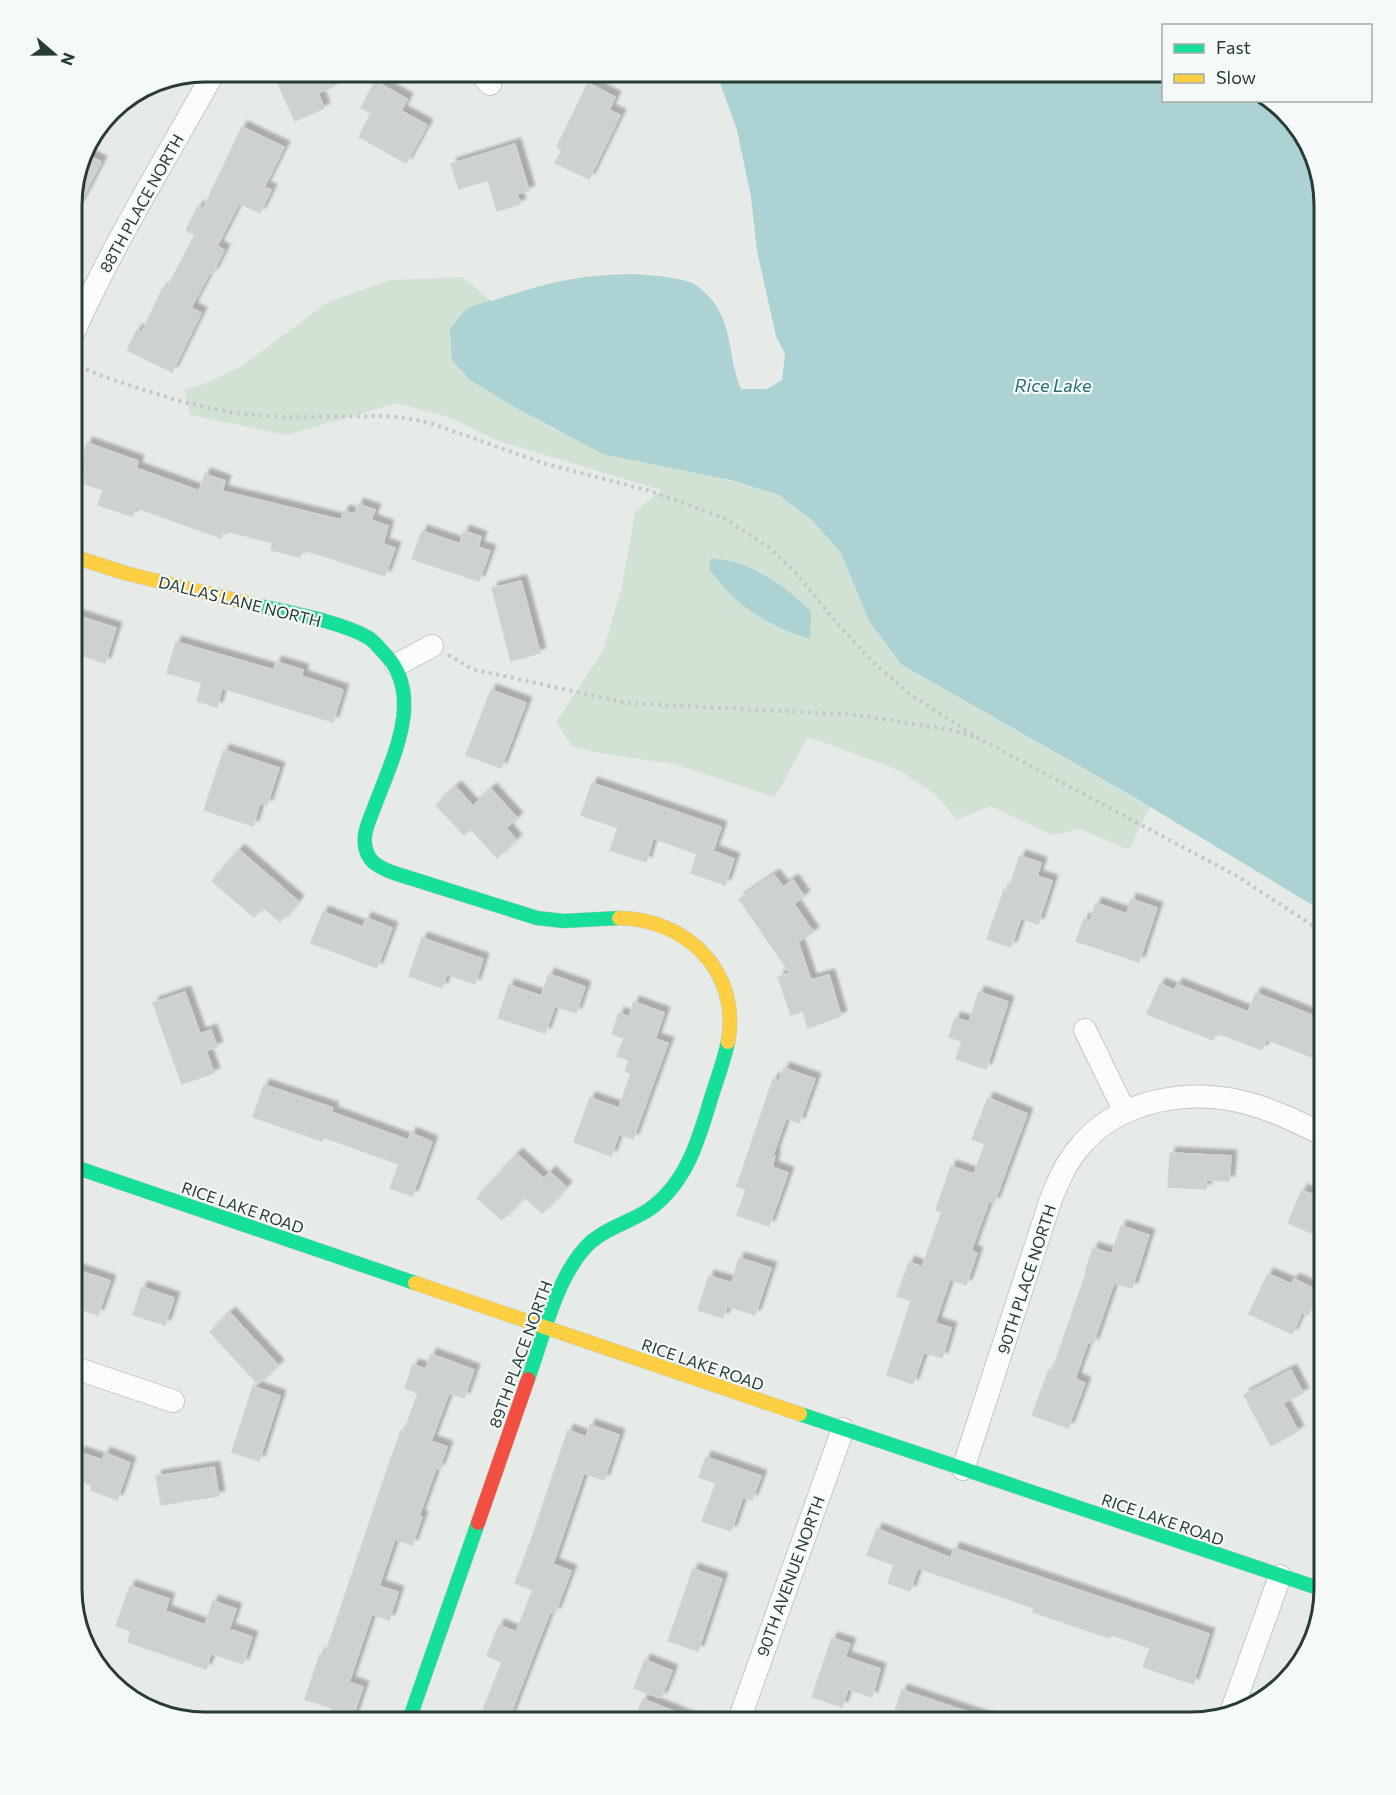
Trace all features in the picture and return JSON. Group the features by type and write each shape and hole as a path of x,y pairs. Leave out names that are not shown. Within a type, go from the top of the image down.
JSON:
{"street":[{"name":"88TH PLACE NORTH","path":"83,312 94,288 208,83"},
{"name":"DALLAS LANE NORTH","path":"83,559 125,573 349,628 371,639 396,665 405,708 400,738 364,835 365,851"},
{"path":"396,665 432,646"},
{"name":"89TH PLACE NORTH","path":"365,851 375,865 393,873 537,918 570,922 645,920 668,926 687,938 705,954 717,971 728,996 731,1020 729,1045 694,1150 681,1177 661,1200 637,1217 590,1243 573,1263 561,1286 412,1712"},
{"path":"1085,1030 1125,1112"},
{"name":"90TH PLACE NORTH","path":"963,1469 1045,1217 1062,1175 1077,1149 1100,1128 1125,1112 1178,1096 1215,1097 1256,1105 1313,1130"},
{"name":"RICE LAKE ROAD","path":"82,1169 1313,1586"},
{"path":"82,1370 172,1401"},
{"name":"90TH AVENUE NORTH","path":"742,1712 843,1429"},
{"path":"1234,1704 1280,1576"}],"path":[{"path":"83,368 113,380 179,401 233,413 282,417 383,416 430,423 546,464 647,490 724,518 767,546 795,572 841,628 876,665 911,695 980,739 1237,876 1313,926"},
{"path":"432,646 472,669 627,703 858,715 952,730 980,739"}],"green space":[{"path":"463,277 491,301 469,308 470,380 555,430 779,495 812,520 841,553 869,621 902,665 1150,807 1129,850 1080,829 1053,835 990,806 957,820 936,795 899,770 808,737 775,797 674,764 593,752 572,746 556,722 603,651 622,586 635,512 661,490 496,440 451,418 397,403 287,435 190,415 184,390 209,382 242,366 328,302 391,280"}],"water":[{"name":"Rice Lake","path":"720,83 1162,83 1162,102 1256,102 1277,119 1293,137 1307,166 1313,206 1313,905 1132,796 902,665 869,621 841,553 812,520 779,495 730,480 603,454 518,409 470,380 452,360 450,328 464,312 472,307 555,282 595,276 658,276 686,281 697,286 712,300 725,323 741,389 767,389 782,380 785,354 776,336 757,251 751,197 737,130"},
{"path":"711,558 744,565 788,591 811,612 810,639 772,624 738,601 709,569"}],"building":[{"path":"278,83 331,83 333,87 318,93 324,108 295,121"},
{"path":"374,83 379,83 407,99 401,111 427,125 406,163 359,137 371,113 361,108"},
{"path":"588,83 615,97 609,110 620,115 589,179 555,163 562,150 557,147"},
{"path":"242,127 284,147 264,187 271,190 260,213 239,203 217,246 224,250 191,308 201,313 172,372 127,350 137,330 142,332 163,288 166,290 195,235 186,230 198,207 203,209"},
{"path":"515,144 529,191 517,194 520,204 497,211 488,180 459,189 451,164"},
{"path":"92,157 101,162 83,196"},
{"path":"87,443 138,461 136,468 199,491 205,474 225,481 222,491 341,520 344,511 355,514 358,504 375,510 371,520 388,526 383,544 395,548 385,576 302,549 300,557 271,550 273,543 223,530 221,538 135,507 132,516 98,505 103,490 83,483 85,472 83,471 83,456"},
{"path":"422,531 460,544 464,531 481,537 478,547 490,551 479,581 412,559"},
{"path":"521,581 540,653 511,661 492,588"},
{"path":"83,617 116,628 105,663 83,656"},
{"path":"176,642 274,670 276,662 303,670 301,676 343,690 333,722 222,688 217,707 197,701 202,683 167,673"},
{"path":"491,690 526,703 501,768 466,755"},
{"path":"224,750 279,768 267,805 260,803 253,826 204,810"},
{"path":"592,783 721,827 713,851 734,859 725,885 691,873 697,854 653,838 646,862 610,850 618,828 581,815"},
{"path":"456,787 473,806 491,789 517,818 506,828 516,840 497,858 471,829 464,835 436,805"},
{"path":"239,850 298,901 280,922 263,907 254,917 212,881"},
{"path":"1020,856 1041,863 1037,876 1052,881 1038,924 1021,918 1011,947 987,939 1004,890 1008,891"},
{"path":"774,875 783,887 793,880 804,896 794,904 813,932 798,942 811,980 829,975 841,1016 808,1028 803,1011 791,1015 778,977 790,973 739,899"},
{"path":"1131,899 1157,908 1139,962 1076,941 1084,919 1090,921 1096,903 1127,914"},
{"path":"323,912 363,927 366,918 392,928 377,968 311,943"},
{"path":"422,938 483,959 475,984 447,974 442,988 409,976"},
{"path":"549,974 585,987 576,1013 555,1006 545,1033 498,1018 509,985 541,996"},
{"path":"1160,984 1175,990 1177,984 1248,1012 1256,993 1313,1016 1313,1058 1266,1039 1262,1050 1216,1032 1213,1040 1147,1014"},
{"path":"185,992 200,1034 211,1030 217,1047 206,1051 214,1073 182,1084 153,1003"},
{"path":"979,992 1008,1002 986,1069 956,1059 962,1041 949,1037 955,1018 969,1022"},
{"path":"634,1002 664,1013 655,1039 668,1043 633,1139 619,1134 611,1156 574,1142 590,1098 619,1108 631,1073 625,1071 629,1060 617,1056 624,1038 612,1034 619,1013 629,1017"},
{"path":"784,1068 815,1079 799,1123 786,1118 773,1155 775,1156 772,1167 788,1173 769,1226 737,1215 746,1190 737,1186 773,1079 779,1081"},
{"path":"264,1085 333,1108 331,1112 408,1140 411,1133 432,1142 412,1196 390,1188 399,1164 323,1137 322,1141 253,1117"},
{"path":"988,1098 1027,1114 994,1203 989,1201 971,1251 977,1253 966,1285 950,1279 935,1323 951,1328 942,1358 924,1352 913,1384 887,1375 911,1301 897,1296 909,1262 922,1267 942,1212 936,1210 951,1166 974,1174 985,1144 972,1139"},
{"path":"1170,1153 1231,1156 1229,1181 1206,1180 1206,1189 1168,1187"},
{"path":"517,1154 544,1179 550,1172 566,1187 542,1213 524,1197 502,1220 477,1198"},
{"path":"1302,1190 1313,1195 1313,1233 1288,1223"},
{"path":"1121,1226 1149,1235 1132,1288 1114,1283 1093,1344 1088,1342 1075,1379 1085,1383 1068,1428 1032,1415 1049,1370 1052,1371 1093,1248 1112,1254"},
{"path":"739,1258 771,1268 755,1315 727,1306 723,1318 698,1310 709,1276 732,1283"},
{"path":"82,1271 110,1281 98,1315 82,1310"},
{"path":"1268,1274 1291,1284 1294,1279 1313,1288 1313,1304 1308,1315 1302,1312 1292,1334 1249,1314"},
{"path":"142,1287 174,1298 165,1325 133,1315"},
{"path":"230,1313 278,1365 258,1384 210,1332"},
{"path":"431,1354 474,1370 464,1398 449,1393 431,1441 447,1447 439,1469 436,1468 419,1516 422,1517 412,1545 395,1539 379,1586 398,1592 389,1620 372,1614 349,1682 363,1687 354,1712 331,1712 332,1708 305,1699 320,1654 325,1655 386,1473 418,1393 405,1388 413,1365 426,1369"},
{"path":"1291,1370 1303,1393 1283,1403 1298,1431 1271,1446 1244,1395"},
{"path":"253,1386 280,1396 259,1461 232,1452"},
{"path":"590,1425 619,1435 604,1480 584,1473 553,1564 571,1571 555,1613 550,1612 511,1712 482,1712 502,1662 487,1656 499,1625 516,1632 533,1590 515,1583 568,1430 586,1437"},
{"path":"82,1453 102,1460 105,1453 130,1463 117,1500 91,1490 92,1485 82,1482"},
{"path":"706,1457 761,1476 752,1500 743,1497 731,1531 702,1521 716,1483 699,1477"},
{"path":"214,1467 219,1496 161,1505 156,1476"},
{"path":"877,1529 951,1558 954,1548 1209,1634 1193,1684 1143,1667 1150,1648 1112,1635 1110,1638 1033,1612 1034,1608 918,1568 910,1591 888,1583 894,1565 867,1555"},
{"path":"693,1569 722,1579 698,1651 668,1641"},
{"path":"130,1586 169,1599 165,1611 205,1625 213,1601 236,1609 229,1629 252,1637 243,1664 211,1653 206,1669 128,1642 131,1631 116,1626"},
{"path":"832,1638 850,1644 845,1657 880,1669 872,1697 848,1689 842,1707 812,1697"},
{"path":"645,1660 672,1671 661,1698 634,1688"},
{"path":"902,1690 968,1712 895,1712"},
{"path":"643,1699 675,1712 638,1712"}],"traffic: fast":[{"path":"251,604 312,618 357,632 369,638 385,654 397,671 403,690 404,709 396,750 366,831 366,849 373,861 394,873 537,918 564,921 619,918"},
{"path":"528,1379 557,1294 574,1262 584,1249 599,1236 650,1209 663,1198 683,1172 697,1143 728,1042"},
{"path":"82,1170 415,1283"},
{"path":"800,1414 1313,1586"},
{"path":"412,1712 478,1523"}],"traffic: slow":[{"path":"83,559 125,573 251,604"},
{"path":"619,918 644,921 667,928 687,939 704,954 717,972 726,993 730,1017 728,1042"},
{"path":"415,1283 800,1414"}],"traffic: jam":[{"path":"478,1523 528,1379"}]}
